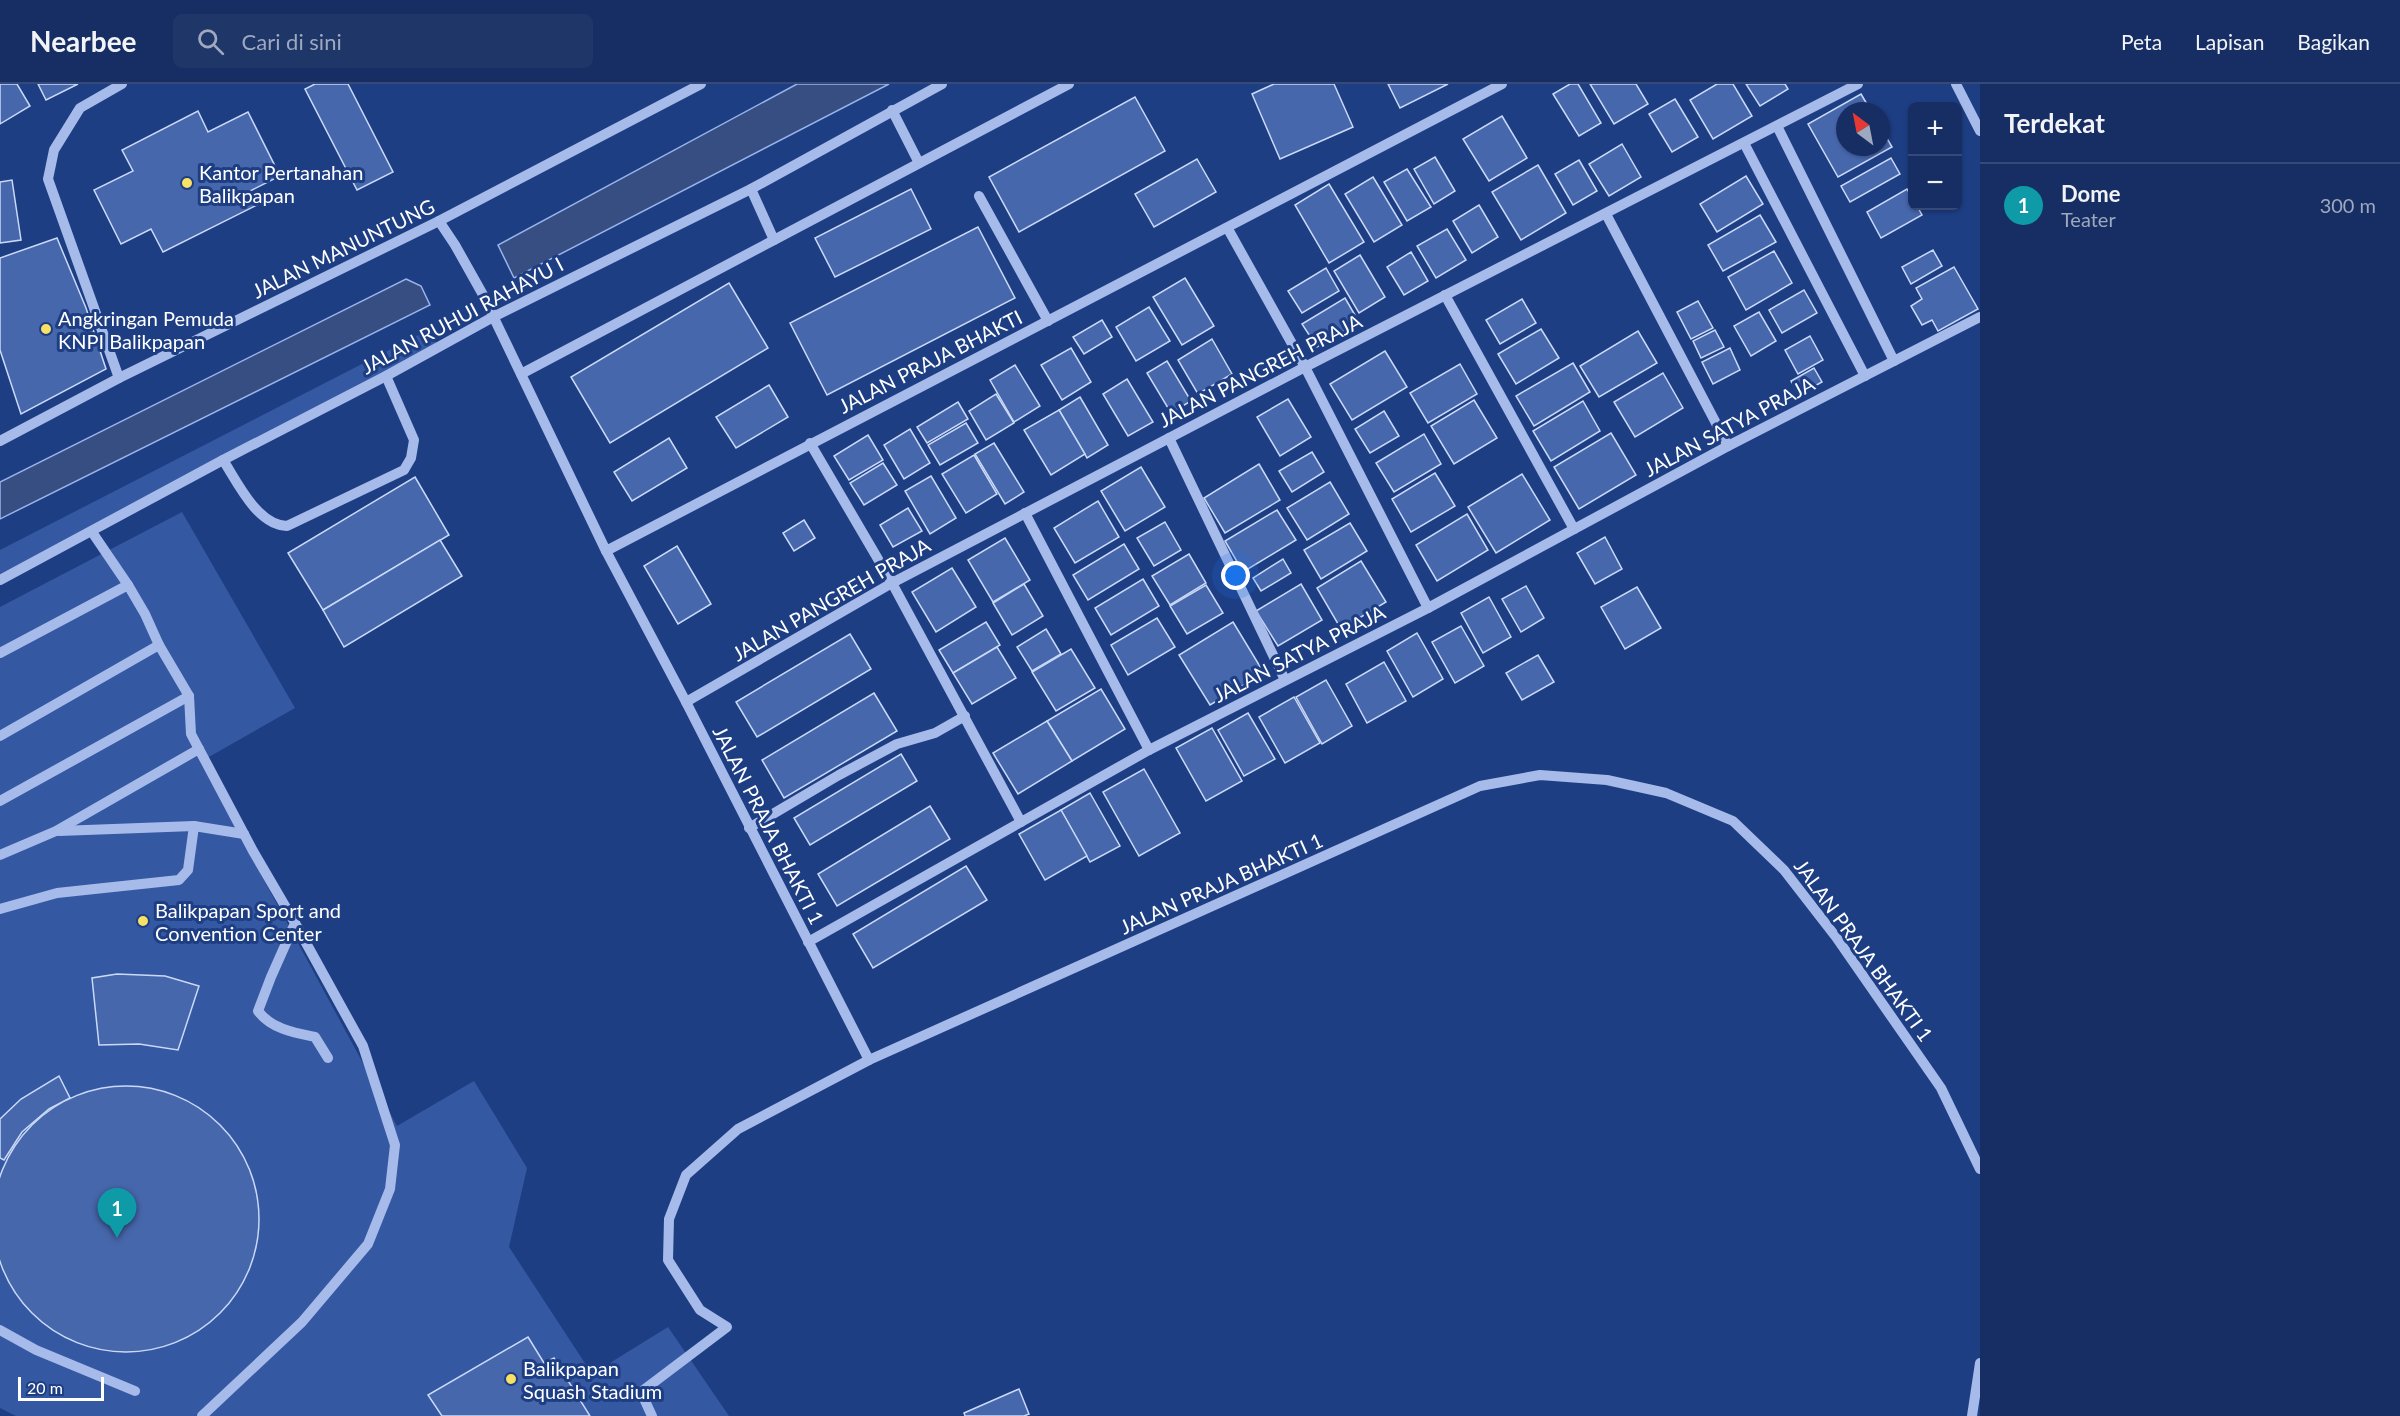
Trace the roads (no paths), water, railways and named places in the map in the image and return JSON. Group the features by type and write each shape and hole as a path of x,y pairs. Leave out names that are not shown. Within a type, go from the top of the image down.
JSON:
{"street":[{"path":"119,378 48,179 54,150 80,108 122,84"},
{"name":"JALAN MANUNTUNG","path":"0,441 119,378 439,221 701,84"},
{"name":"JALAN RUHUI RAHAYU I","path":"0,580 493,317 751,189 942,84"},
{"path":"521,374 1069,84"},
{"name":"JALAN PRAJA BHAKTI","path":"606,551 810,443 1228,229 1502,84"},
{"name":"JALAN PANGREH PRAJA","path":"686,702 892,583 1305,367 1858,84"},
{"path":"1956,84 1980,131"},
{"path":"892,110 919,163"},
{"path":"1778,126 1894,361"},
{"path":"1744,143 1865,376"},
{"path":"751,189 774,240"},
{"path":"979,196 1048,321"},
{"path":"1606,214 1728,446"},
{"path":"439,221 482,293 606,551"},
{"path":"1228,229 1305,367 1428,608"},
{"path":"1445,295 1574,529"},
{"name":"JALAN SATYA PRAJA","path":"808,942 1149,750 1428,608 1728,446 1980,317"},
{"path":"222,460 261,517 276,526 287,526 404,470 411,458 414,440 386,376"},
{"path":"1169,438 1285,680"},
{"path":"810,443 892,583 1021,822"},
{"path":"1025,513 1149,750"},
{"path":"92,532 128,585 189,696 191,734 244,834 363,1046 394,1145 390,1189 368,1244 302,1322 202,1416"},
{"name":"JALAN PRAJA BHAKTI 1","path":"606,551 869,1060 1480,786 1540,775 1607,780 1666,793 1733,821 1784,870 1836,937 1941,1088 1980,1169"},
{"path":"0,653 128,585"},
{"path":"0,736 159,645"},
{"path":"0,801 189,696"},
{"path":"749,828 897,744 935,734 965,716"},
{"path":"0,855 56,831 199,749"},
{"path":"56,831 194,826 244,834"},
{"path":"0,909 57,893 179,880 188,870 194,826"},
{"path":"295,923 258,1011 264,1019 278,1027 315,1037 328,1058"},
{"path":"652,1416 641,1392 727,1327 700,1310 668,1260 669,1219 686,1175 738,1130 869,1060"},
{"path":"0,1330 36,1350 135,1391"},
{"path":"1972,1416 1980,1363"}],"place":[{"name":"Kantor Pertanahan Balikpapan","path":"187,183"},
{"name":"Angkringan Pemuda KNPI Balikpapan","path":"46,329"},
{"name":"Balikpapan Sport and Convention Center","path":"143,921"},
{"name":"Dome","path":"117,1238"},
{"name":"Balikpapan Squash Stadium","path":"511,1379"}]}
